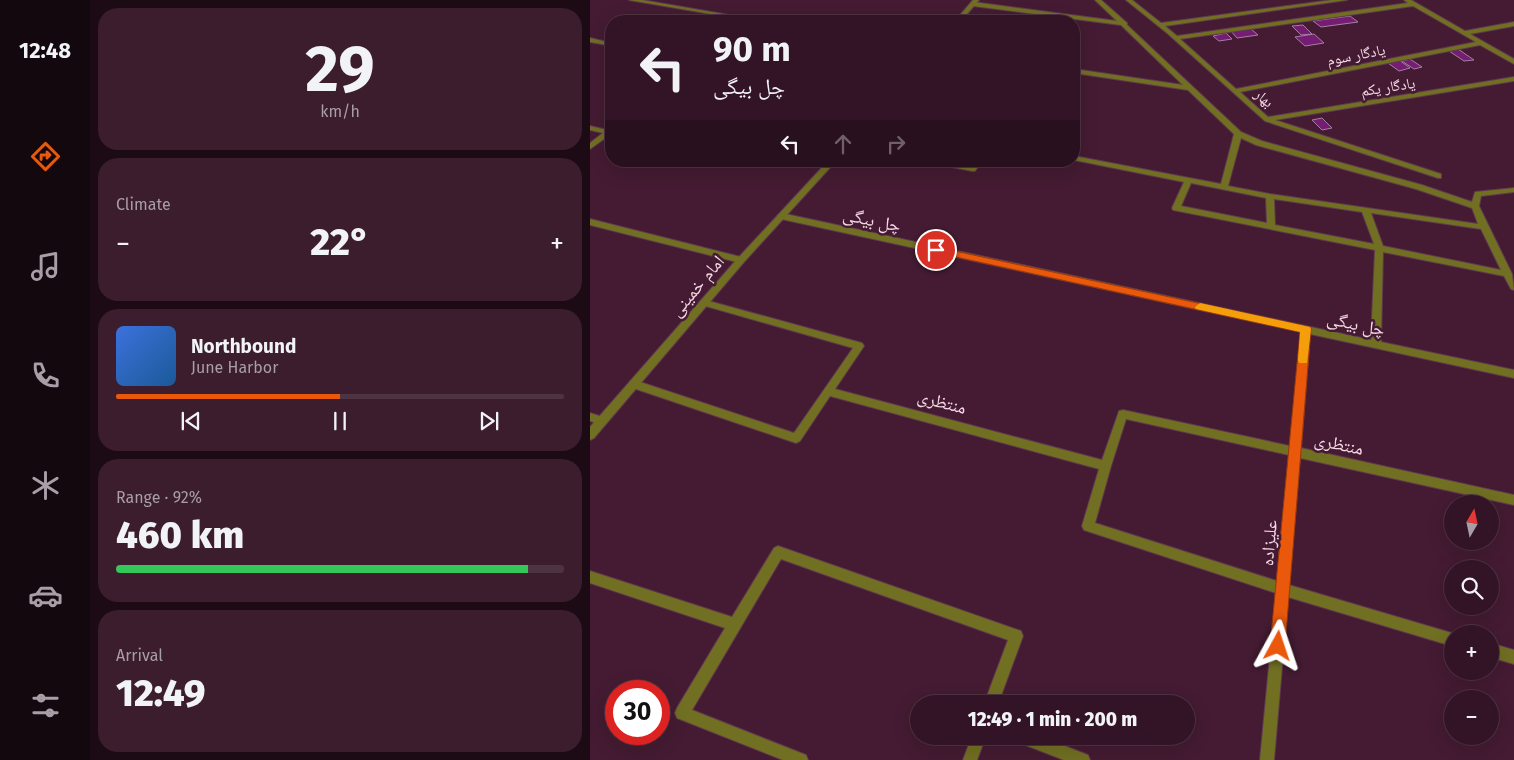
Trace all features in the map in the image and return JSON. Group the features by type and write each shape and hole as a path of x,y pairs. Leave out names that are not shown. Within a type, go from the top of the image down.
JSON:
{"street":[{"path":"632,0 724,15"},
{"path":"1098,0 1238,134 1258,143 1419,187 1475,206"},
{"name":"بهار","path":"1129,0 1175,38 1267,120 1438,176"},
{"path":"1160,25 1344,0"},
{"path":"1406,0 1514,62"},
{"path":"963,15 975,2 1064,15"},
{"path":"1175,38 1412,4"},
{"path":"1080,17 1125,24"},
{"path":"1464,33 1514,24"},
{"path":"590,40 605,43"},
{"name":"یادگار سوم","path":"1235,91 1481,43"},
{"path":"1080,72 1189,88"},
{"name":"یادگار یکم","path":"1267,120 1514,79"},
{"path":"590,128 605,130"},
{"path":"1224,187 1238,134"},
{"path":"590,147 605,135"},
{"path":"1080,159 1270,196 1484,227"},
{"name":"امام خمینی","path":"590,435 741,260 826,167"},
{"path":"957,167 972,170 974,167"},
{"path":"1188,180 1176,208 1508,274"},
{"path":"1514,190 1478,194 1475,206 1514,287"},
{"path":"1270,196 1271,227"},
{"path":"1366,211 1379,248 1376,345"},
{"name":"چل بیگی","path":"780,216 1514,374"},
{"path":"590,222 741,260"},
{"path":"634,384 796,438 859,346 705,303"},
{"name":"علیزاده","path":"1267,760 1306,329"},
{"name":"منتظری","path":"828,391 1105,466"},
{"name":"منتظری","path":"1444,637 1283,589 1088,526 1105,466 1123,414 1514,500"},
{"path":"590,417 602,421"},
{"path":"801,760 682,713 778,552 1016,636 994,695"},
{"path":"590,576 735,625"},
{"path":"1499,653 1514,658"},
{"path":"970,760 976,745"},
{"path":"1044,745 1083,760"}],"building":[{"path":"1350,16 1358,22 1321,27 1313,21"},
{"path":"1303,25 1312,34 1301,35 1292,26"},
{"path":"1251,29 1258,35 1237,38 1231,31"},
{"path":"1226,33 1232,39 1219,41 1213,36"},
{"path":"1314,34 1324,43 1305,46 1295,37"},
{"path":"1458,49 1474,60 1464,61 1449,51"},
{"path":"1410,59 1422,67 1414,69 1402,61"},
{"path":"1399,60 1410,68 1399,71 1388,63"},
{"path":"1322,118 1332,128 1322,130 1312,120"}],"slow traffic":[{"path":"1200,307 1306,329 1303,360"}],"route":[{"path":"936,250 1306,329 1278,646"}]}
